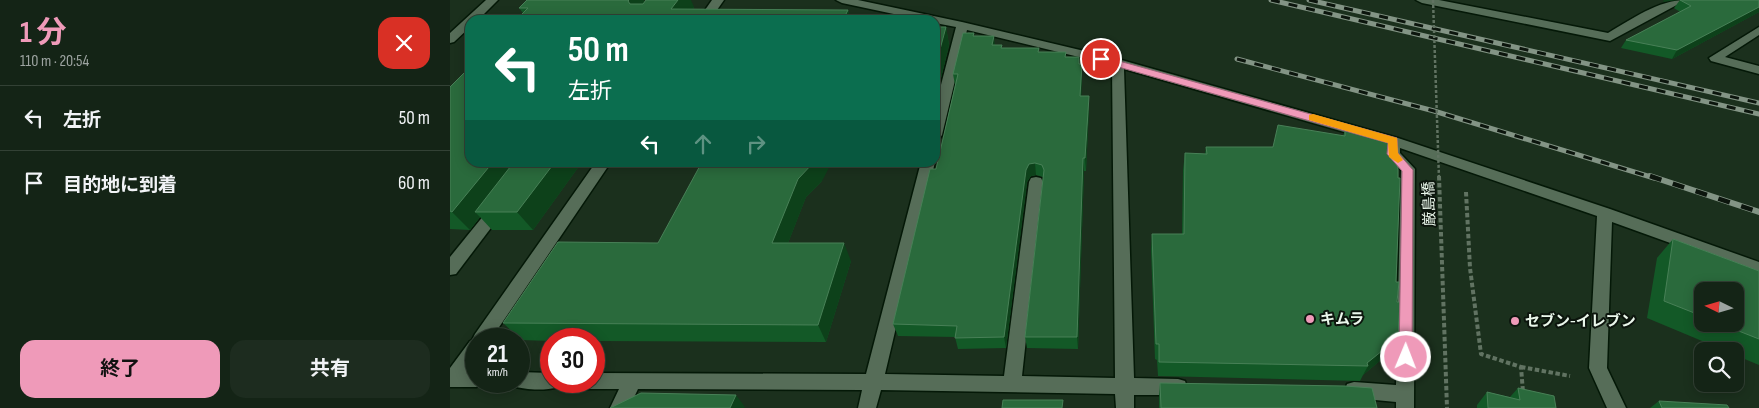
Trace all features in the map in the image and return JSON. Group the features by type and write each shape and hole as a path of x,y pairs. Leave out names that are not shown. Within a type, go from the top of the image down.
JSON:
{"street":[{"path":"476,15 492,0"},
{"path":"708,15 718,0"},
{"path":"842,0 914,15"},
{"path":"1422,0 1466,5 1610,37 1646,16 1680,0"},
{"path":"940,20 1118,63 1393,140 1605,213 1759,269"},
{"path":"450,39 465,25"},
{"path":"940,115 962,25"},
{"path":"1759,30 1715,58 1759,70"},
{"path":"1118,63 1125,408"},
{"path":"1339,389 1405,401 1408,170 1393,154 1393,140"},
{"path":"489,328 601,167"},
{"path":"867,408 927,167"},
{"path":"1012,384 1036,182"},
{"path":"450,269 510,193"},
{"path":"1605,213 1598,368 1617,408"},
{"path":"452,379 465,361"},
{"path":"452,379 465,379"},
{"path":"605,382 873,382 1193,387"},
{"path":"619,408 632,383"}],"path":[{"name":"厳島橋","path":"1433,0 1447,408"},
{"path":"1465,188 1470,268 1481,354 1522,367 1582,379 1604,379"},
{"path":"1522,367 1523,395"}],"building":[{"path":"527,0 629,0 630,4 643,4 646,0 678,0 671,9 848,10 846,15 521,15 528,8 519,8"},
{"path":"1680,0 1759,0 1759,7 1677,50 1626,40 1691,6"},
{"path":"940,27 946,27 940,49"},
{"path":"963,33 974,33 973,36 994,36 992,45 1002,45 1001,48 1039,48 1038,52 1066,52 1065,57 1079,57 1079,64 1082,64 1080,96 1089,96 1085,158 1083,158 1077,337 1025,337 1044,170 1042,165 1035,163 1029,164 1026,170 1004,337 955,338 957,326 893,324 930,169 940,167 940,152 958,74 953,74"},
{"path":"465,72 465,167 489,167 452,212 450,211 450,87"},
{"path":"1278,125 1345,136 1345,130 1374,135 1374,139 1393,142 1393,148 1398,148 1398,178 1400,178 1396,282 1399,282 1397,302 1400,302 1398,338 1367,363 1368,366 1159,362 1159,344 1156,344 1152,234 1184,234 1185,153 1207,154 1206,147 1273,147"},
{"path":"510,167 551,167 517,212 475,212"},
{"path":"699,167 809,167 798,179 772,243 844,243 818,325 503,323 558,242 658,243"},
{"path":"1673,239 1759,271 1759,339 1741,332 1744,332 1744,282 1694,282 1694,313 1664,301"},
{"path":"1160,383 1372,388 1377,408 1161,408"},
{"path":"1518,388 1554,396 1556,408 1488,408 1487,392 1520,400"},
{"path":"641,393 736,395 730,408 610,408"},
{"path":"1003,400 1063,400 1062,408 1002,408"},
{"path":"1659,401 1727,405 1729,408 1662,408"}],"railway":[{"path":"1271,0 1759,114"},
{"path":"1309,0 1759,103"},
{"path":"1237,59 1434,111 1654,178"},
{"path":"1650,176 1759,212"}],"slow traffic":[{"path":"1313,117 1393,140 1393,154 1398,160"}],"place":[{"name":"キムラ","path":"1310,319"},
{"name":"セブン-イレブン","path":"1515,321"}],"route":[{"path":"1101,59 1393,140 1393,154 1408,170 1406,357"}]}
